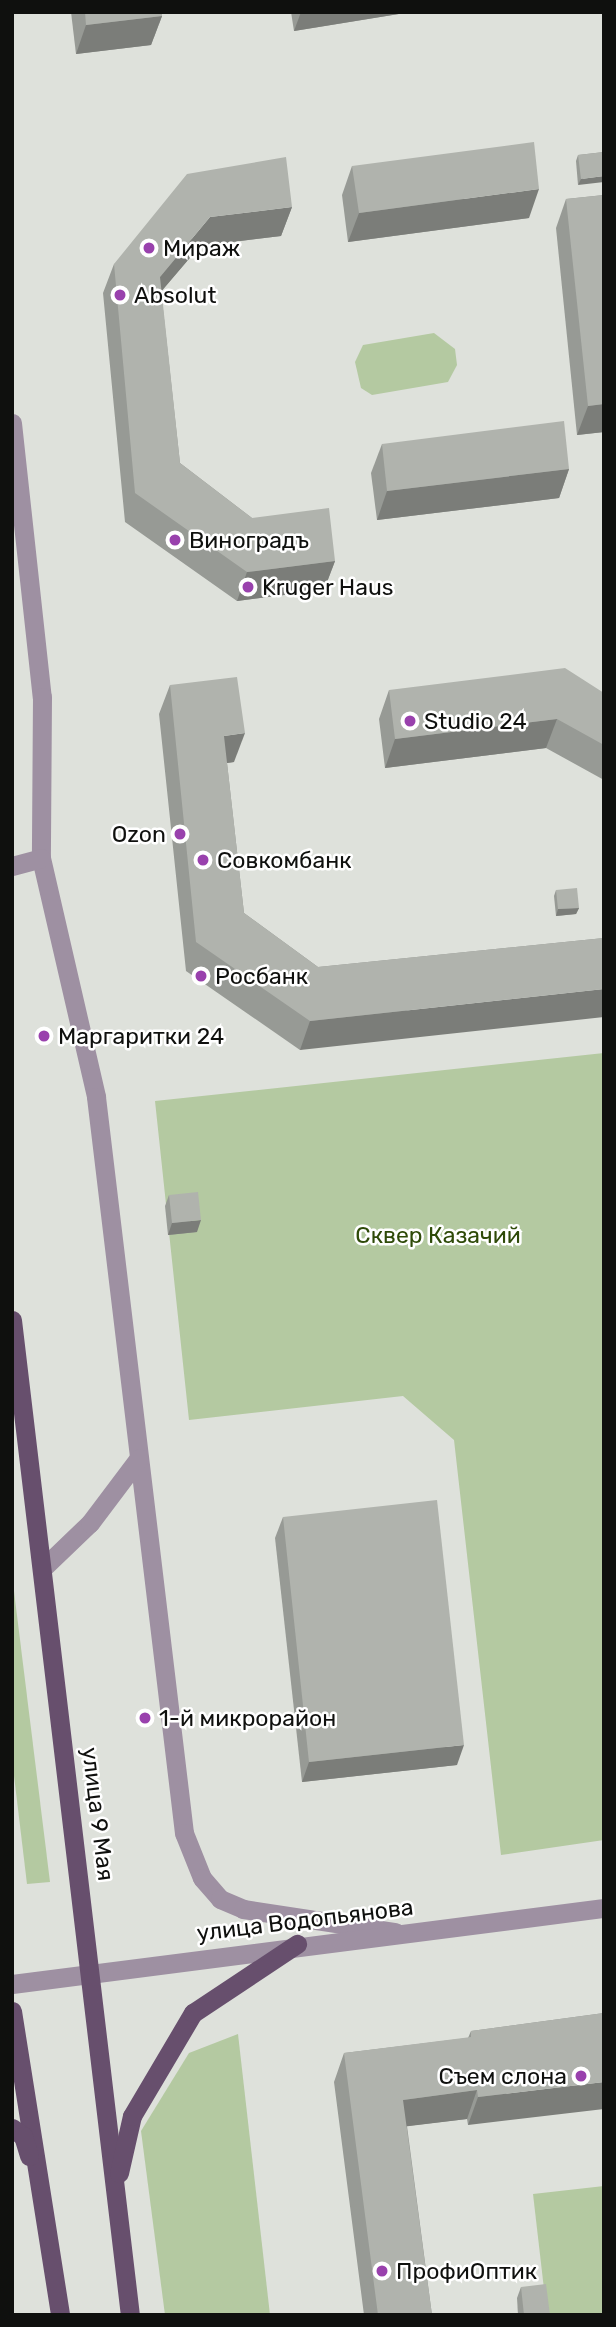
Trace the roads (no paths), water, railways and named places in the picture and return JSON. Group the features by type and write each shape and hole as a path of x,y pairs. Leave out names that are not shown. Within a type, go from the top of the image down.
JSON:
{"main road":[{"name":"улица 9 Мая","path":"12,1320 92,1972 130,2315"},
{"path":"115,2188 132,2116 193,2013 297,1944"},
{"path":"12,2011 47,2218 60,2315"},
{"path":"12,2128 23,2136 47,2218"}],"street":[{"path":"12,422 42,697 41,858 96,1097 184,1833 202,1878 220,1899 243,1909 398,1932"},
{"path":"12,866 41,858"},
{"path":"43,1568 90,1523 139,1458"},
{"name":"улица Водопьянова","path":"12,1984 297,1944 604,1908"}],"place":[{"name":"Мираж","path":"149,248"},
{"name":"Absolut","path":"120,295"},
{"name":"Виноградъ","path":"175,540"},
{"name":"Kruger Haus","path":"248,587"},
{"name":"Studio 24","path":"410,721"},
{"name":"Ozon","path":"180,834"},
{"name":"Совкомбанк","path":"203,860"},
{"name":"Росбанк","path":"201,976"},
{"name":"Маргаритки 24","path":"44,1036"},
{"name":"1-й микрорайон","path":"145,1718"},
{"name":"Съем слона","path":"581,2076"},
{"name":"ПрофиОптик","path":"382,2271"}],"park label":[{"name":"Сквер Казачий","path":"438,1235"}]}
